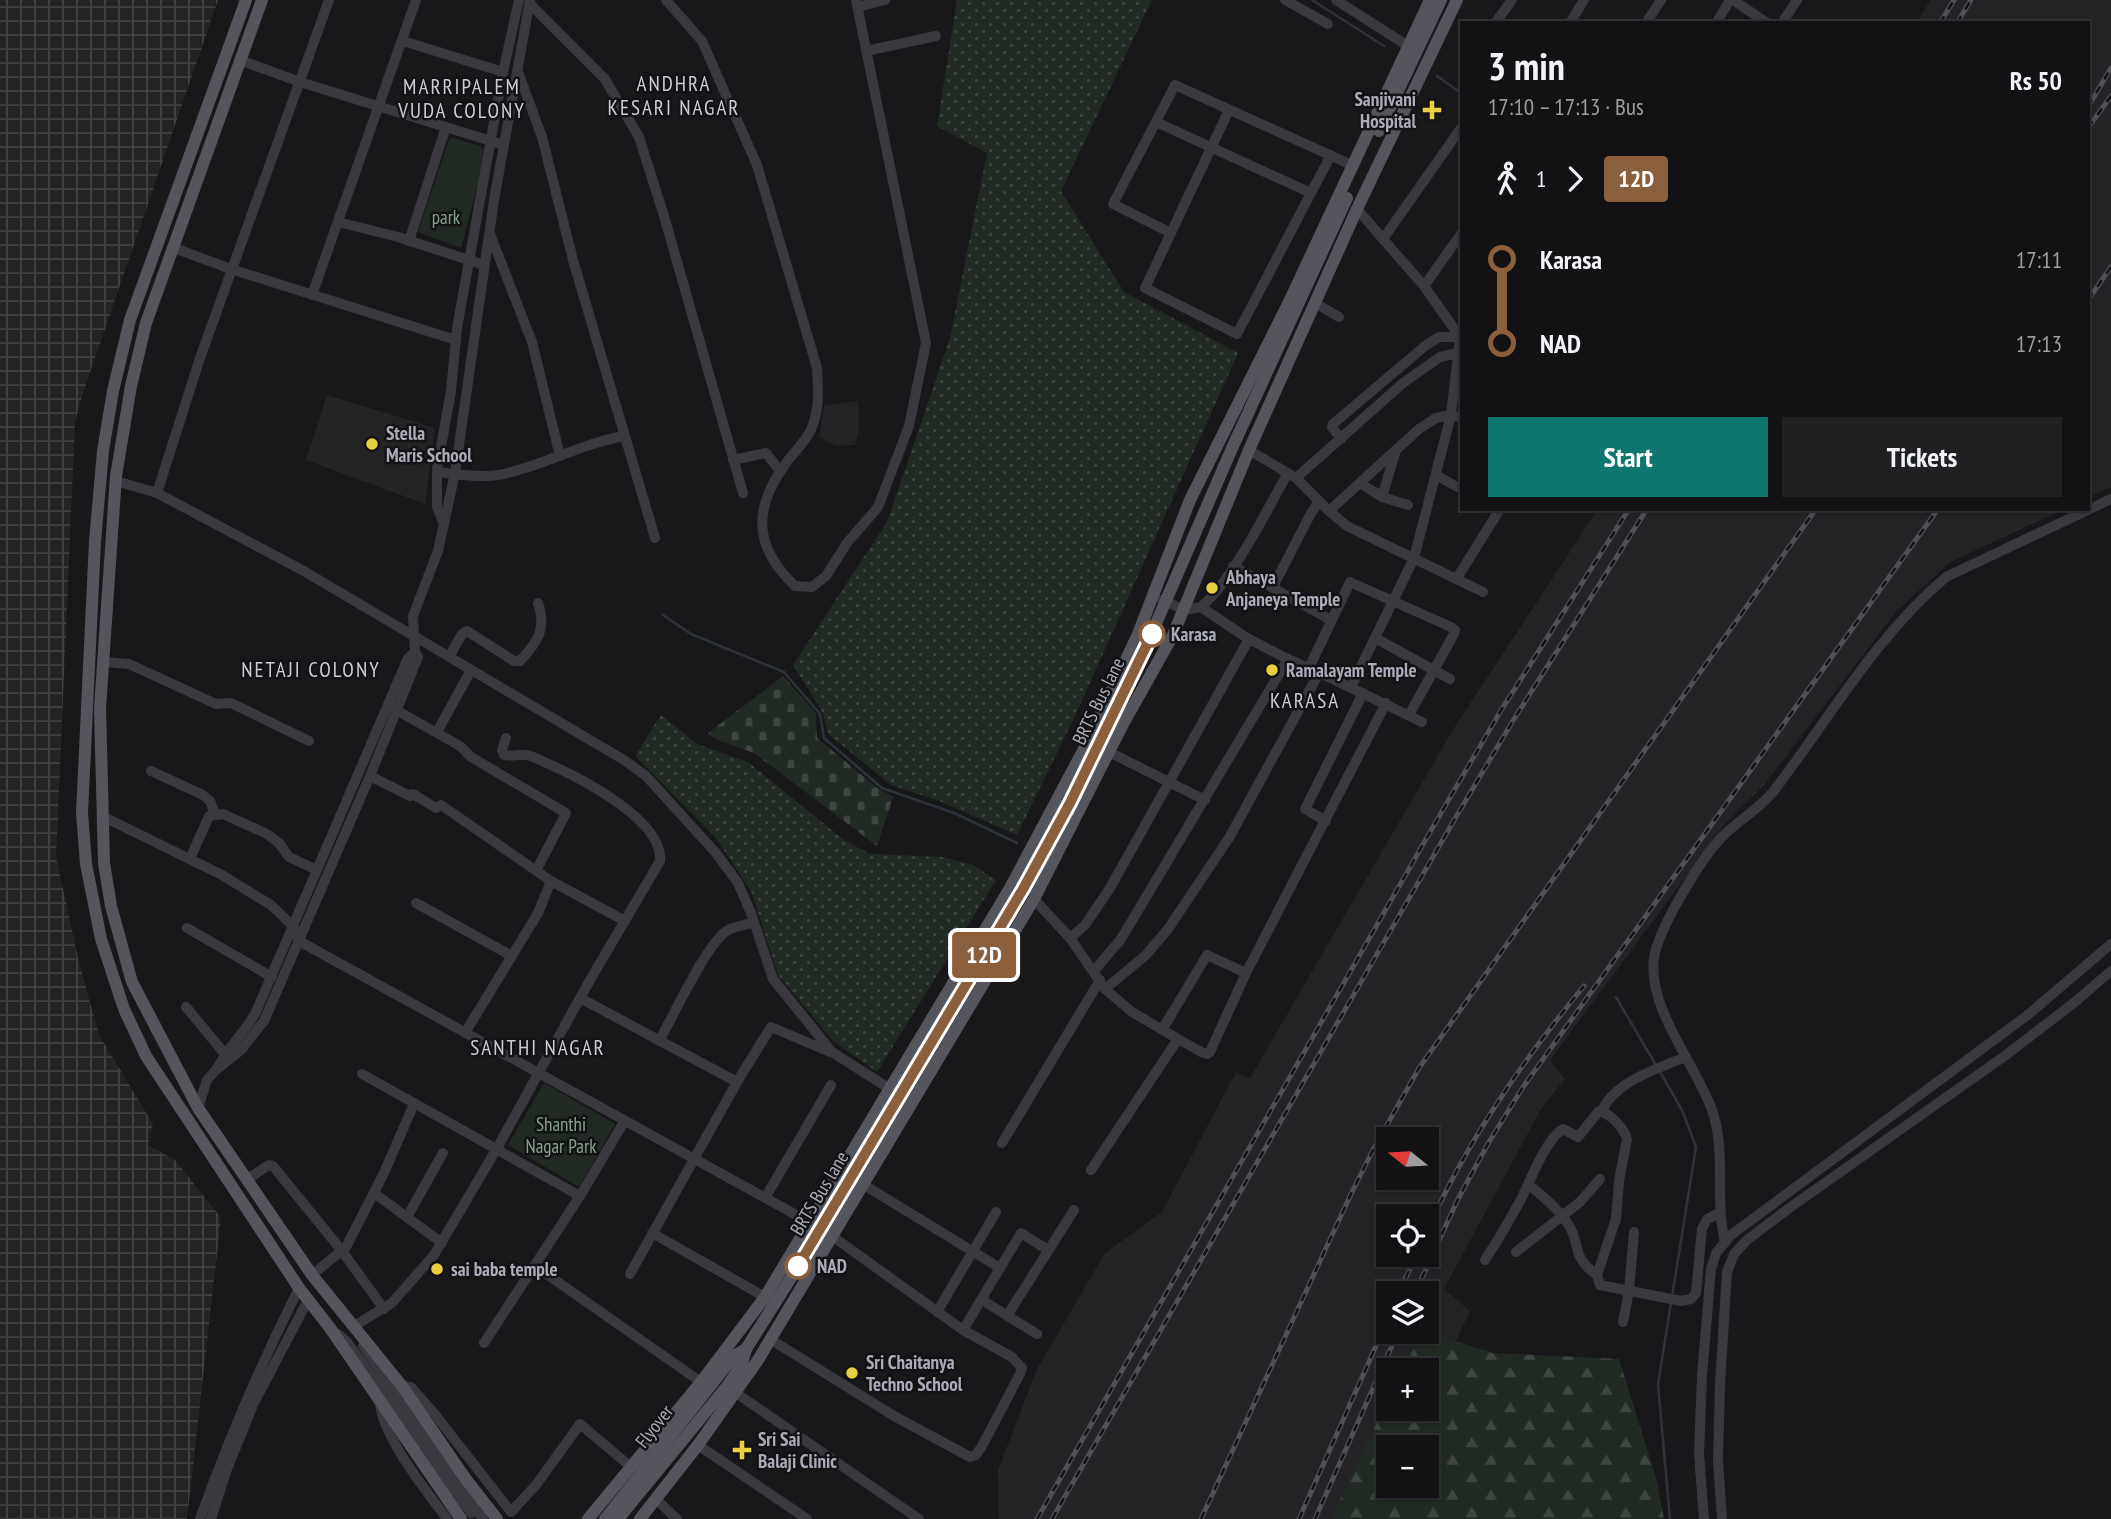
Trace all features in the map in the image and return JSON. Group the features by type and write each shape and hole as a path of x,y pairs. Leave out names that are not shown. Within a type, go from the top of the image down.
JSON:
{"main road":[{"path":"246,0 130,320 113,391 103,451 94,541 82,813 86,864 101,939 124,1009 146,1056 299,1288 330,1328 461,1519"},
{"path":"262,0 143,335 131,386 116,481 100,708 104,863 111,906 132,982 198,1108 312,1275 402,1386 465,1478 497,1519"},
{"path":"588,1519 701,1382 765,1297 1012,884 1085,747 1153,597 1190,500 1289,302 1430,0"},
{"name":"BRTS Bus lane","path":"738,1360 799,1265 1023,889 1070,803 1166,602 1233,446 1441,0"},
{"path":"640,1519 698,1445 727,1385 770,1339 1034,898 1185,610 1250,450 1315,303 1457,0"},
{"name":"Flyover","path":"618,1519 727,1385 738,1360"},
{"name":"Flyover","path":"605,1519 727,1385"}],"street":[{"path":"157,493 175,430 231,269 329,0"},
{"path":"312,295 416,0"},
{"path":"666,0 702,41 757,165 817,368 819,401 812,429 780,471 770,488 762,511 765,541 771,559 795,586 812,587 826,576 847,543 878,507 909,426 926,343 857,4 885,0"},
{"path":"1285,0 1328,24"},
{"path":"1336,0 1408,47"},
{"path":"1496,21 1511,0"},
{"path":"1571,21 1584,0"},
{"path":"1647,21 1661,0"},
{"path":"1717,21 1731,0 1764,21"},
{"path":"1783,21 1797,0"},
{"path":"198,1108 207,1080 255,1036 264,1021 370,776 418,657 415,652 413,616 438,551 454,473 484,265 517,72 523,1"},
{"path":"443,522 437,507 438,472 456,341 503,72 523,1"},
{"path":"523,1 605,79 639,137 743,493"},
{"path":"866,51 936,36"},
{"path":"403,41 503,72"},
{"path":"240,60 300,82 504,145"},
{"path":"517,72 542,137 573,260 655,537"},
{"path":"1171,233 1113,204 1175,85 1354,166"},
{"path":"1229,110 1145,288 1237,334 1331,155"},
{"path":"1156,122 1311,193"},
{"path":"409,241 446,127"},
{"path":"1383,239 1460,129"},
{"path":"1351,687 1414,558 1436,475 1456,416 1459,341 1424,286 1357,209"},
{"path":"338,222 484,265"},
{"path":"490,233 532,342 560,456"},
{"path":"1424,286 1460,235"},
{"path":"174,248 456,341"},
{"path":"1315,303 1339,317"},
{"path":"1337,434 1333,424 1425,346 1439,337 1459,341"},
{"path":"1153,597 1185,610 1201,607 1212,598 1288,473 1459,341"},
{"path":"1329,511 1396,449 1436,418 1456,416"},
{"path":"438,472 496,475 560,456 598,440 625,436"},
{"path":"1382,497 1396,449"},
{"path":"1250,450 1288,473 1346,526 1483,592"},
{"path":"733,460 766,453 780,471"},
{"path":"1436,475 1460,488"},
{"path":"116,481 157,493 302,570 624,760 646,776 716,853 738,883 773,979 832,1052"},
{"path":"1360,482 1382,497 1408,505"},
{"path":"2090,509 2111,499"},
{"path":"1273,587 1319,502"},
{"path":"1457,578 1498,511"},
{"path":"1725,1242 1719,1213 1719,1140 1712,1110 1661,1003 1654,958 1659,939 1704,860 1721,837 1766,800 1836,701 1927,592 1964,567 2087,511"},
{"path":"1233,566 1331,620"},
{"path":"1309,668 1350,582 1455,630 1409,715"},
{"path":"449,657 461,634 467,631 514,661 520,661 542,629 542,614 538,603"},
{"path":"1201,607 1249,639 1422,722"},
{"path":"1375,638 1450,679"},
{"path":"1070,938 1085,925 1110,888 1249,639"},
{"path":"216,1070 255,1014 408,658 415,652"},
{"path":"1002,1143 1288,659"},
{"path":"104,663 129,664 216,704 232,703 309,741"},
{"path":"437,732 471,670"},
{"path":"1100,980 1146,955 1175,919 1228,838 1319,673"},
{"path":"1326,821 1305,809 1363,693"},
{"path":"1034,898 1070,938 1100,980 1132,1012 1207,1054 1386,703"},
{"path":"396,710 437,732 482,764 566,813 537,869"},
{"path":"354,1326 392,1303 442,1243 580,998 659,865 661,855 658,845 617,801 574,776 525,755 504,755 502,750 506,738"},
{"path":"1109,752 1206,800"},
{"path":"151,771 203,795 210,801 215,814"},
{"path":"370,776 410,796 413,794 436,808 441,805 551,881 625,921"},
{"path":"190,859 206,820 209,816 223,814 267,834 279,843 289,857 317,870"},
{"path":"102,816 190,859 271,905 293,926 299,941 809,1223"},
{"path":"465,1034 538,913 551,881"},
{"path":"416,903 512,956"},
{"path":"659,1041 698,969 716,943 727,931 754,922"},
{"path":"187,928 272,977"},
{"path":"1704,1519 1699,1454 1702,1374 1711,1269 1716,1252 1769,1207 2029,1014 2111,944"},
{"path":"1162,1030 1207,955 1246,973"},
{"path":"1722,1519 1718,1460 1720,1384 1727,1272 1734,1254 1747,1240 1788,1209 1942,1103 2006,1055 2111,971"},
{"path":"580,998 737,1082"},
{"path":"186,1007 225,1054"},
{"path":"630,1274 693,1159 771,1027 832,1052 890,1089"},
{"path":"1091,1170 1178,1039"},
{"path":"1485,1260 1558,1132 1565,1130 1578,1137 1620,1090 1685,1057"},
{"path":"362,1074 580,1196"},
{"path":"765,1198 831,1085"},
{"path":"312,1275 346,1247 414,1104"},
{"path":"1597,1275 1616,1219 1619,1181 1628,1139 1621,1128 1602,1111"},
{"path":"484,1343 580,1196 624,1122"},
{"path":"407,1217 443,1153"},
{"path":"246,1181 262,1168 273,1166 342,1251 384,1309"},
{"path":"1516,1252 1580,1202 1600,1179"},
{"path":"864,1185 1000,1268"},
{"path":"1529,1185 1562,1214 1570,1227 1579,1258 1597,1275 1600,1285 1681,1301 1691,1299 1696,1293 1702,1229 1707,1219 1719,1213"},
{"path":"374,1193 442,1243"},
{"path":"1007,1316 1074,1210"},
{"path":"937,1312 996,1212"},
{"path":"653,1233 765,1297"},
{"path":"963,1330 1021,1233 1048,1250"},
{"path":"1623,1322 1629,1291 1634,1233"},
{"path":"770,1339 894,1416 972,1458 982,1446 1021,1368 1012,1357 963,1330 832,1236"},
{"path":"535,1266 701,1382"},
{"path":"200,1519 275,1335 299,1288"},
{"path":"211,1519 227,1469 253,1405 308,1300"},
{"path":"982,1300 1037,1334"},
{"path":"345,1315 356,1336 483,1519"},
{"path":"330,1328 347,1342 476,1519"},
{"path":"727,1385 919,1519"},
{"path":"402,1386 411,1387 433,1412 511,1513 536,1485 580,1424 631,1467"},
{"path":"380,1403 381,1416 402,1456 447,1519"},
{"path":"698,1445 807,1519"},
{"path":"656,1499 677,1519"}],"shaded area":[{"path":"0,0 218,0 75,422 56,857 79,962 99,1035 153,1124 148,1145 176,1161 221,1218 187,1519 0,1519"},
{"path":"1931,0 2111,0 2111,487 2090,497 2090,21 1917,21"},
{"name":"Stella Maris School","path":"327,395 435,428 425,504 306,460"},
{"path":"858,401 859,428 855,445 836,446 819,437 824,406"},
{"path":"1597,511 2060,511 1949,563 1895,613 1766,783 1725,824 1550,1060 1565,1079 1541,1109 1444,1289 1470,1311 1439,1377 1439,1358 1376,1358 1376,1421 1388,1421 1388,1435 1376,1435 1376,1498 1383,1498 1373,1519 999,1519 998,1470 1037,1369 1105,1253 1162,1212 1236,1072 1250,1078 1454,728"}],"green space":[{"path":"957,0 1152,0 1061,191 1124,292 1238,353 1075,716 1017,835 937,800 891,785 828,734 823,713 793,665 887,522 950,338 987,153 937,126"},
{"name":"park","path":"450,137 480,146 483,150 480,175 461,248 418,232"},
{"path":"783,676 816,713 817,738 875,786 893,797 877,846 754,753 715,739 708,733"},
{"path":"661,715 697,744 748,762 844,840 870,854 943,857 973,865 996,880 877,1072 833,1041 778,975 751,891 715,837 635,756"},
{"name":"Shanthi Nagar Park","path":"544,1083 615,1124 579,1187 508,1145"},
{"path":"1439,1335 1492,1353 1619,1359 1657,1481 1664,1519 1331,1519 1378,1421 1439,1421 1439,1358 1407,1358 1414,1344 1439,1344"}],"waterway":[{"path":"1312,0 1384,46"},
{"path":"1437,76 1460,92"},
{"path":"663,615 691,634 784,672 820,714 824,738 882,788 954,813 1017,843"},
{"path":"1616,997 1657,1067"},
{"path":"1660,1072 1682,1110 1696,1147 1672,1297"},
{"path":"1670,1519 1658,1384 1671,1303"}],"railway":[{"path":"1941,21 1954,0"},
{"path":"1958,21 1971,0"},
{"path":"2090,104 2111,68"},
{"path":"2090,125 2111,96"},
{"path":"2090,297 2111,267"},
{"path":"1037,1519 1500,712 1628,511"},
{"path":"1052,1519 1453,822 1514,719 1646,511"},
{"path":"1201,1519 1351,1194 1419,1068 1815,511"},
{"path":"1420,1281 1458,1199 1523,1087 1937,511"},
{"path":"1439,1206 1496,1104 1538,1044 1584,986"},
{"path":"1404,1281 1411,1267"},
{"path":"1299,1519 1377,1344"},
{"path":"1315,1519 1393,1344"}],"bus line":[{"name":"12D","path":"798,1266 1023,889 1070,803 1152,634"}],"place":[{"name":"Sanjivani Hospital","path":"1432,110"},
{"name":"Stella Maris School","path":"372,444"},
{"name":"Abhaya Anjaneya Temple","path":"1212,588"},
{"name":"Karasa","path":"1152,634"},
{"name":"Ramalayam Temple","path":"1272,670"},
{"name":"NAD","path":"798,1266"},
{"name":"sai baba temple","path":"437,1269"},
{"name":"Sri Chaitanya Techno School","path":"852,1373"},
{"name":"Sri Sai Balaji Clinic","path":"742,1450"}],"district":[{"name":"ANDHRA KESARI NAGAR","path":"674,96"},
{"name":"MARRIPALEM VUDA COLONY","path":"462,99"},
{"name":"NETAJI COLONY","path":"311,670"},
{"name":"KARASA","path":"1305,701"},
{"name":"SANTHI NAGAR","path":"538,1048"}]}
